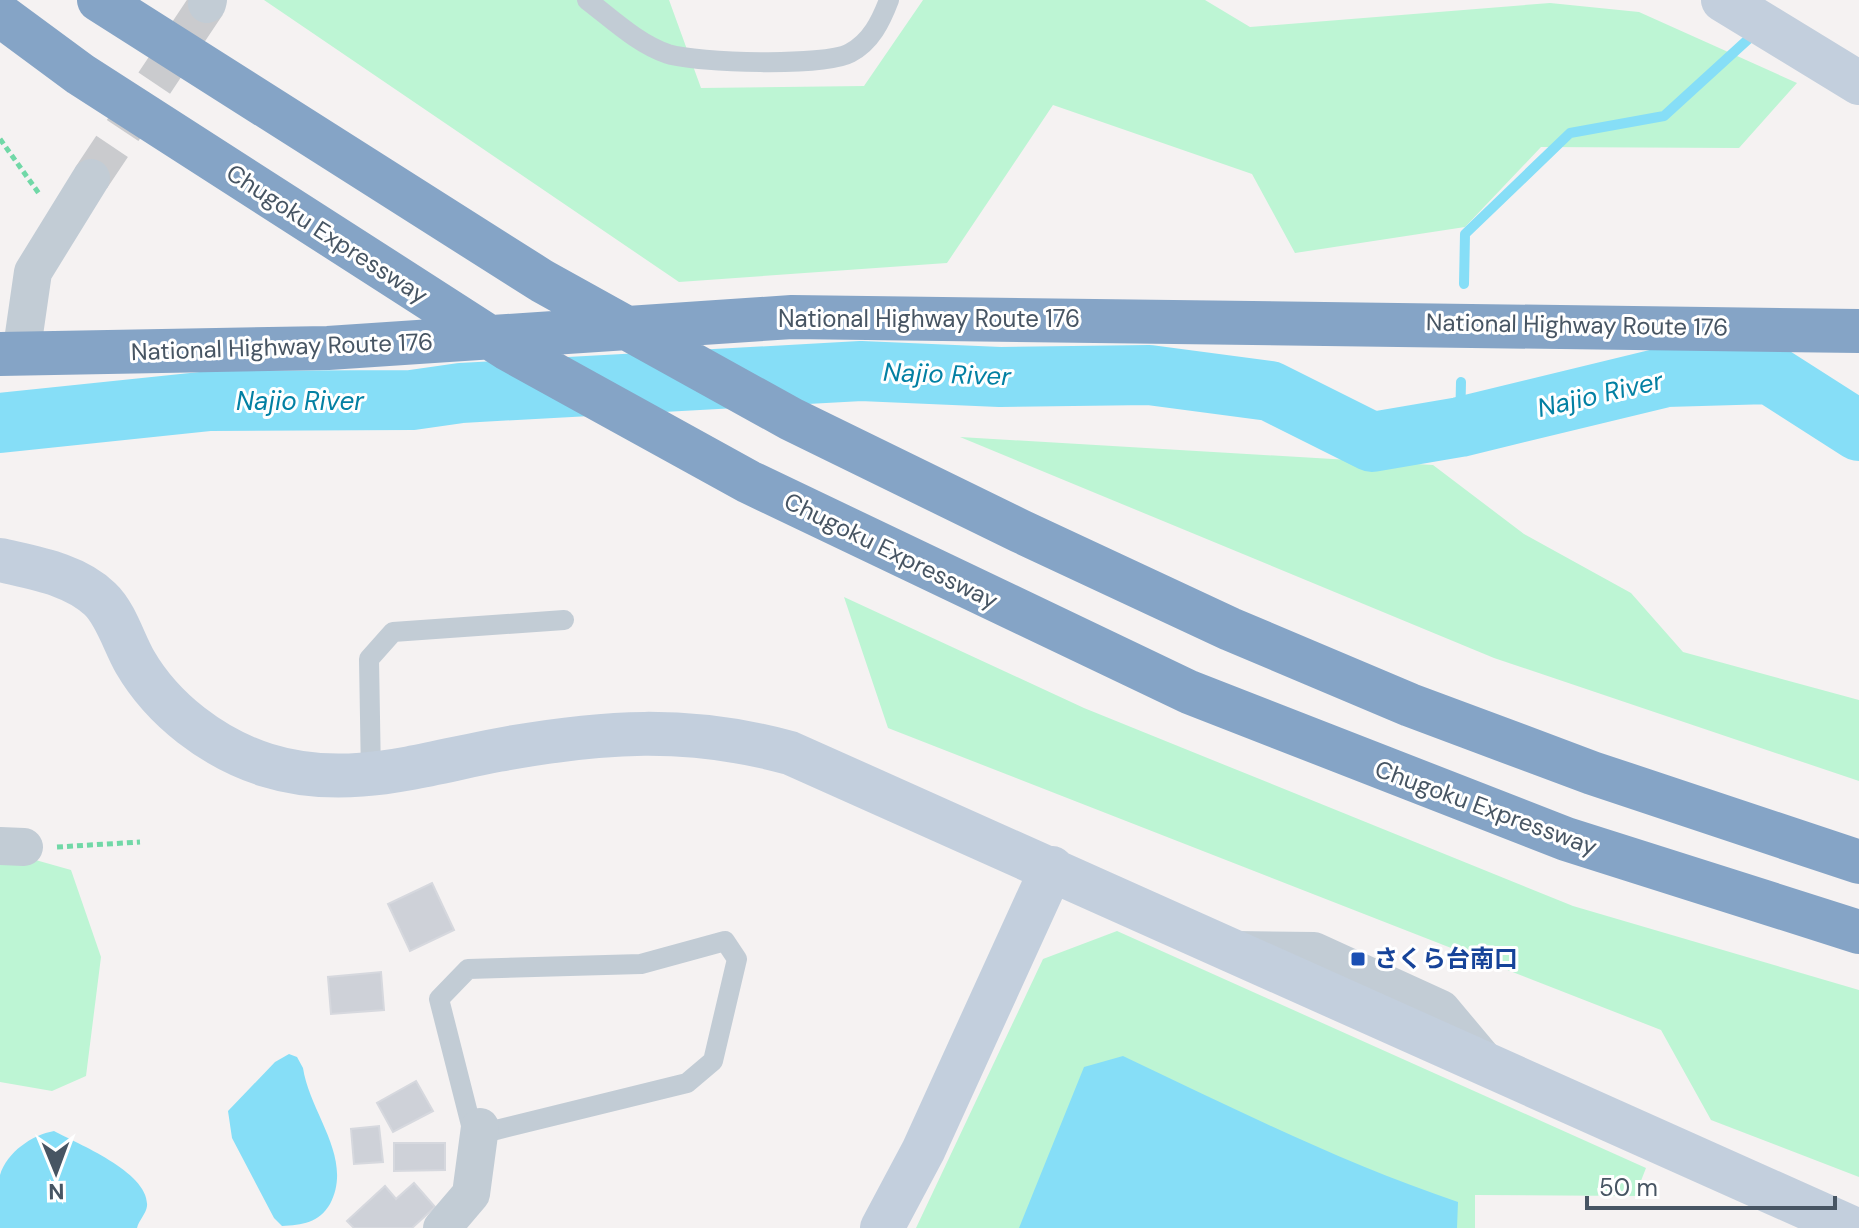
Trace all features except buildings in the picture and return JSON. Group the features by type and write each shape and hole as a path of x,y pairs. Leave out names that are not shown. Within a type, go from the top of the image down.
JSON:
{"highway":[{"path":"99,0 542,281 791,419 1230,629 1410,705 1592,773 1859,862"},
{"name":"Chugoku Expressway","path":"0,15 80,74 521,357 749,482 1189,692 1377,768 1566,839 1859,932"},
{"name":"National Highway Route 176","path":"11,355 328,348 792,317 1859,331"}],"street":[{"path":"1723,0 1859,83"},
{"path":"11,355 33,272 91,178"},
{"path":"0,560 78,582 102,601 137,665 159,695 185,721 222,746 265,765 339,778 371,776 586,736 682,733 740,739 790,753 1852,1228"},
{"path":"882,1228 923,1151 1052,868"},
{"path":"442,1228 471,1194 480,1127"}],"lane":[{"path":"587,0 632,35 668,54 705,59 814,61 848,55 867,41 889,0"},
{"path":"371,776 369,659 393,632 564,620"},
{"path":"725,941 737,959 713,1061 687,1083 496,1130 480,1127 471,1125 439,999 468,969 641,964 725,941"}],"path":[{"path":"0,139 62,225"},
{"path":"12,846 140,842"}],"green space":[{"path":"264,0 669,0 701,88 864,86 923,0 1205,0 1250,27 1550,3 1639,12 1797,83 1739,148 1541,147 1465,227 1295,253 1252,174 1053,105 947,263 679,282"},
{"path":"960,437 1433,465 1524,534 1631,593 1683,652 1859,700 1859,781 1494,658"},
{"path":"844,597 1084,708 1573,906 1859,990 1859,1177 1711,1120 1661,1030 888,728"},
{"path":"32,859 71,870 101,957 86,1076 52,1091 0,1082 0,861"},
{"path":"1117,931 1646,1168 1635,1196 1475,1195 1475,1228 916,1228 1043,959"}],"water":[{"path":"289,1054 297,1057 303,1068 334,1153 337,1170 336,1187 326,1210 309,1222 282,1226 274,1218 232,1138 228,1111 275,1062"},
{"path":"1123,1056 1330,1152 1458,1202 1457,1228 1019,1228 1084,1067"},
{"path":"54,1131 111,1161 137,1182 145,1194 147,1206 137,1228 0,1228 0,1175 3,1167 21,1146 37,1136"}],"waterway":[{"path":"1464,284 1465,234 1570,133 1664,116 1755,33"},
{"name":"Najio River","path":"0,423 210,401 412,400 461,393 861,371 1000,377 1149,375 1270,391 1372,442 1460,427 1666,377 1770,374 1859,431"},
{"path":"1460,427 1461,382"}],"tunnel":[{"path":"91,178 207,4"}],"place":[{"name":"さくら台南口","path":"1358,959"}]}
